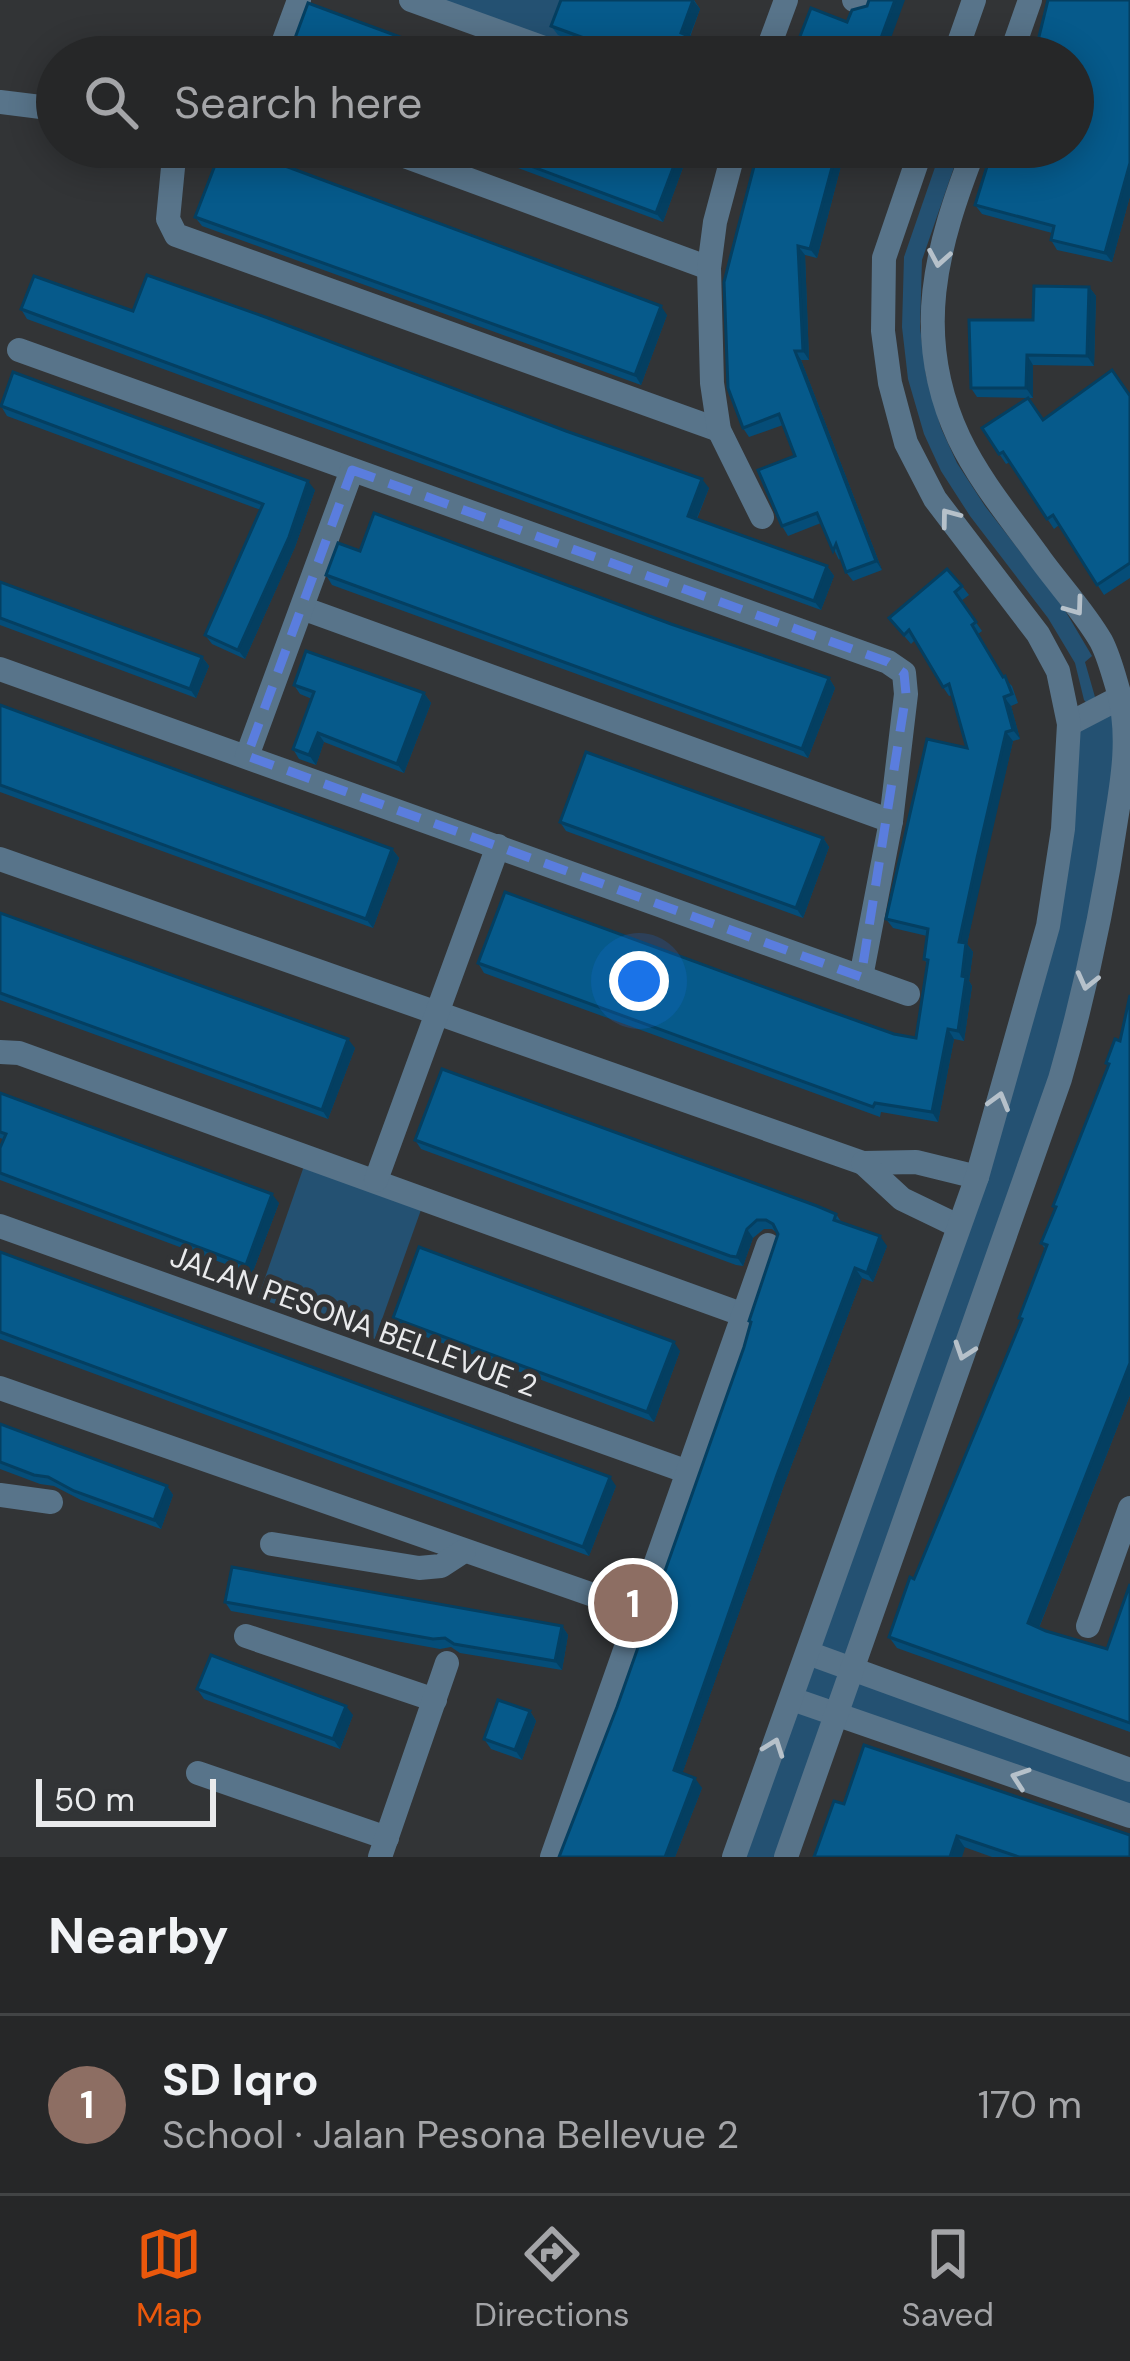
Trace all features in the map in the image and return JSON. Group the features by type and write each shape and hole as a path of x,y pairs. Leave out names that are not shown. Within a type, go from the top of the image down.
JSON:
{"street":[{"path":"286,36 299,0"},
{"path":"411,0 511,36"},
{"path":"773,36 786,0"},
{"path":"961,36 974,0"},
{"path":"1017,36 1030,0"},
{"path":"0,102 36,106"},
{"path":"173,168 169,219 176,235 718,430"},
{"path":"437,168 709,268"},
{"path":"729,168 709,268 712,383 718,430 762,518"},
{"path":"734,1857 977,1177 1048,926 1063,829 1070,724 1058,671 1038,634 935,499 906,443 890,383 883,331 884,258 915,168"},
{"path":"786,1857 1060,1079 1088,979 1126,751 1121,698 1101,641 990,490 960,440 941,392 931,329 938,259 967,168"},
{"path":"19,350 888,662 904,673 906,694 891,821 861,977"},
{"path":"247,757 352,470"},
{"path":"302,608 891,821"},
{"path":"0,669 908,994"},
{"path":"1070,724 1121,698"},
{"path":"376,1180 498,846"},
{"path":"0,859 863,1163 916,1162 977,1177"},
{"path":"0,1052 19,1053 744,1315"},
{"path":"863,1163 902,1199 958,1226"},
{"name":"JALAN PESONA BELLEVUE 2","path":"0,1226 688,1472"},
{"path":"552,1857 768,1245"},
{"path":"0,1388 639,1611"},
{"path":"0,1495 51,1502"},
{"path":"1088,1626 1119,1571 1130,1508"},
{"path":"272,1544 419,1568 440,1566 464,1551"},
{"path":"247,1636 435,1700"},
{"path":"808,1653 1130,1770"},
{"path":"198,1773 383,1847 447,1663"},
{"path":"792,1699 1130,1816"}],"highlighted area":[{"path":"352,470 888,662 904,673 906,694 861,977 247,756"}],"shaded area":[{"path":"437,0 578,0 566,36 526,36"},
{"path":"935,168 954,168 922,260 920,327 926,375 957,463 1063,607 1092,656 1085,662 1095,697 1090,707 1075,663 1048,618 970,516 924,434 908,379 902,327 904,257"},
{"path":"1121,697 1088,979 853,1671 1130,1772 1130,1816 839,1715 794,1857 734,1857 808,1653 1048,926 1069,724"},
{"path":"304,1166 422,1207 375,1339 258,1298"}],"building":[{"path":"561,0 693,0 681,33 688,36 578,36 551,26"},
{"path":"869,0 895,0 882,36 800,36 811,8 847,22 852,10 867,6"},
{"path":"1048,0 1130,0 1130,163 1105,253 1051,240 1054,226 975,205 986,168 1094,168 1094,36 1039,36"},
{"path":"308,3 397,36 296,36"},
{"path":"214,168 291,168 661,306 635,375 195,217"},
{"path":"536,168 673,168 656,213"},
{"path":"754,168 832,168 810,249 798,246 803,351 795,351 876,561 846,572 817,513 782,526 758,470 795,456 779,414 743,428 728,388 724,282"},
{"path":"147,275 702,479 688,516 827,566 814,601 21,309 34,276 133,311"},
{"path":"1034,286 1089,287 1087,356 1027,355 1026,388 971,388 969,320 1033,320"},
{"path":"1112,370 1130,396 1130,563 1097,585 1053,515 1047,519 982,428 1028,398 1043,420"},
{"path":"13,372 308,481 289,537 238,650 205,635 263,504 1,406"},
{"path":"374,513 829,678 802,749 326,575 338,543 360,551"},
{"path":"947,569 962,586 955,592 1005,676 1012,694 1004,697 1013,730 1006,732 959,942 966,943 962,976 966,977 958,1031 948,1029 932,1112 875,1103 873,1107 478,963 505,892 916,1038 928,929 886,919 927,739 967,748 949,684 943,687 909,630 904,635 889,618"},
{"path":"0,582 202,657 190,689 0,618"},
{"path":"306,651 424,693 397,764 318,733 309,755 293,749 314,692 294,685"},
{"path":"0,705 392,849 366,919 0,785"},
{"path":"586,752 823,838 796,908 560,822"},
{"path":"0,913 348,1039 322,1110 0,993"},
{"path":"1130,995 1130,1363 1028,1623 1107,1649 1130,1584 1130,1723 889,1637 910,1577 914,1579 1022,1319 1047,1245 1041,1243 1053,1206 1115,1039 1120,1041"},
{"path":"442,1069 817,1206 836,1214 834,1220 880,1236 867,1273 855,1268 674,1770 695,1778 665,1857 559,1857 744,1347 778,1234 773,1224 757,1220 747,1229 737,1257 730,1256 415,1140"},
{"path":"0,1093 272,1194 246,1265 0,1173 0,1148 6,1134 0,1132"},
{"path":"419,1247 674,1342 647,1412 393,1318"},
{"path":"0,1252 610,1477 583,1547 0,1332"},
{"path":"0,1424 167,1486 154,1520 0,1462"},
{"path":"232,1567 562,1626 555,1661 225,1602"},
{"path":"211,1655 346,1706 333,1739 197,1689"},
{"path":"498,1700 530,1711 515,1750 484,1739"},
{"path":"864,1745 1130,1835 1130,1857 1019,1857 957,1836 950,1857 814,1857 834,1801 844,1804"}],"place":[{"name":"SD Iqro","path":"633,1603"}]}
